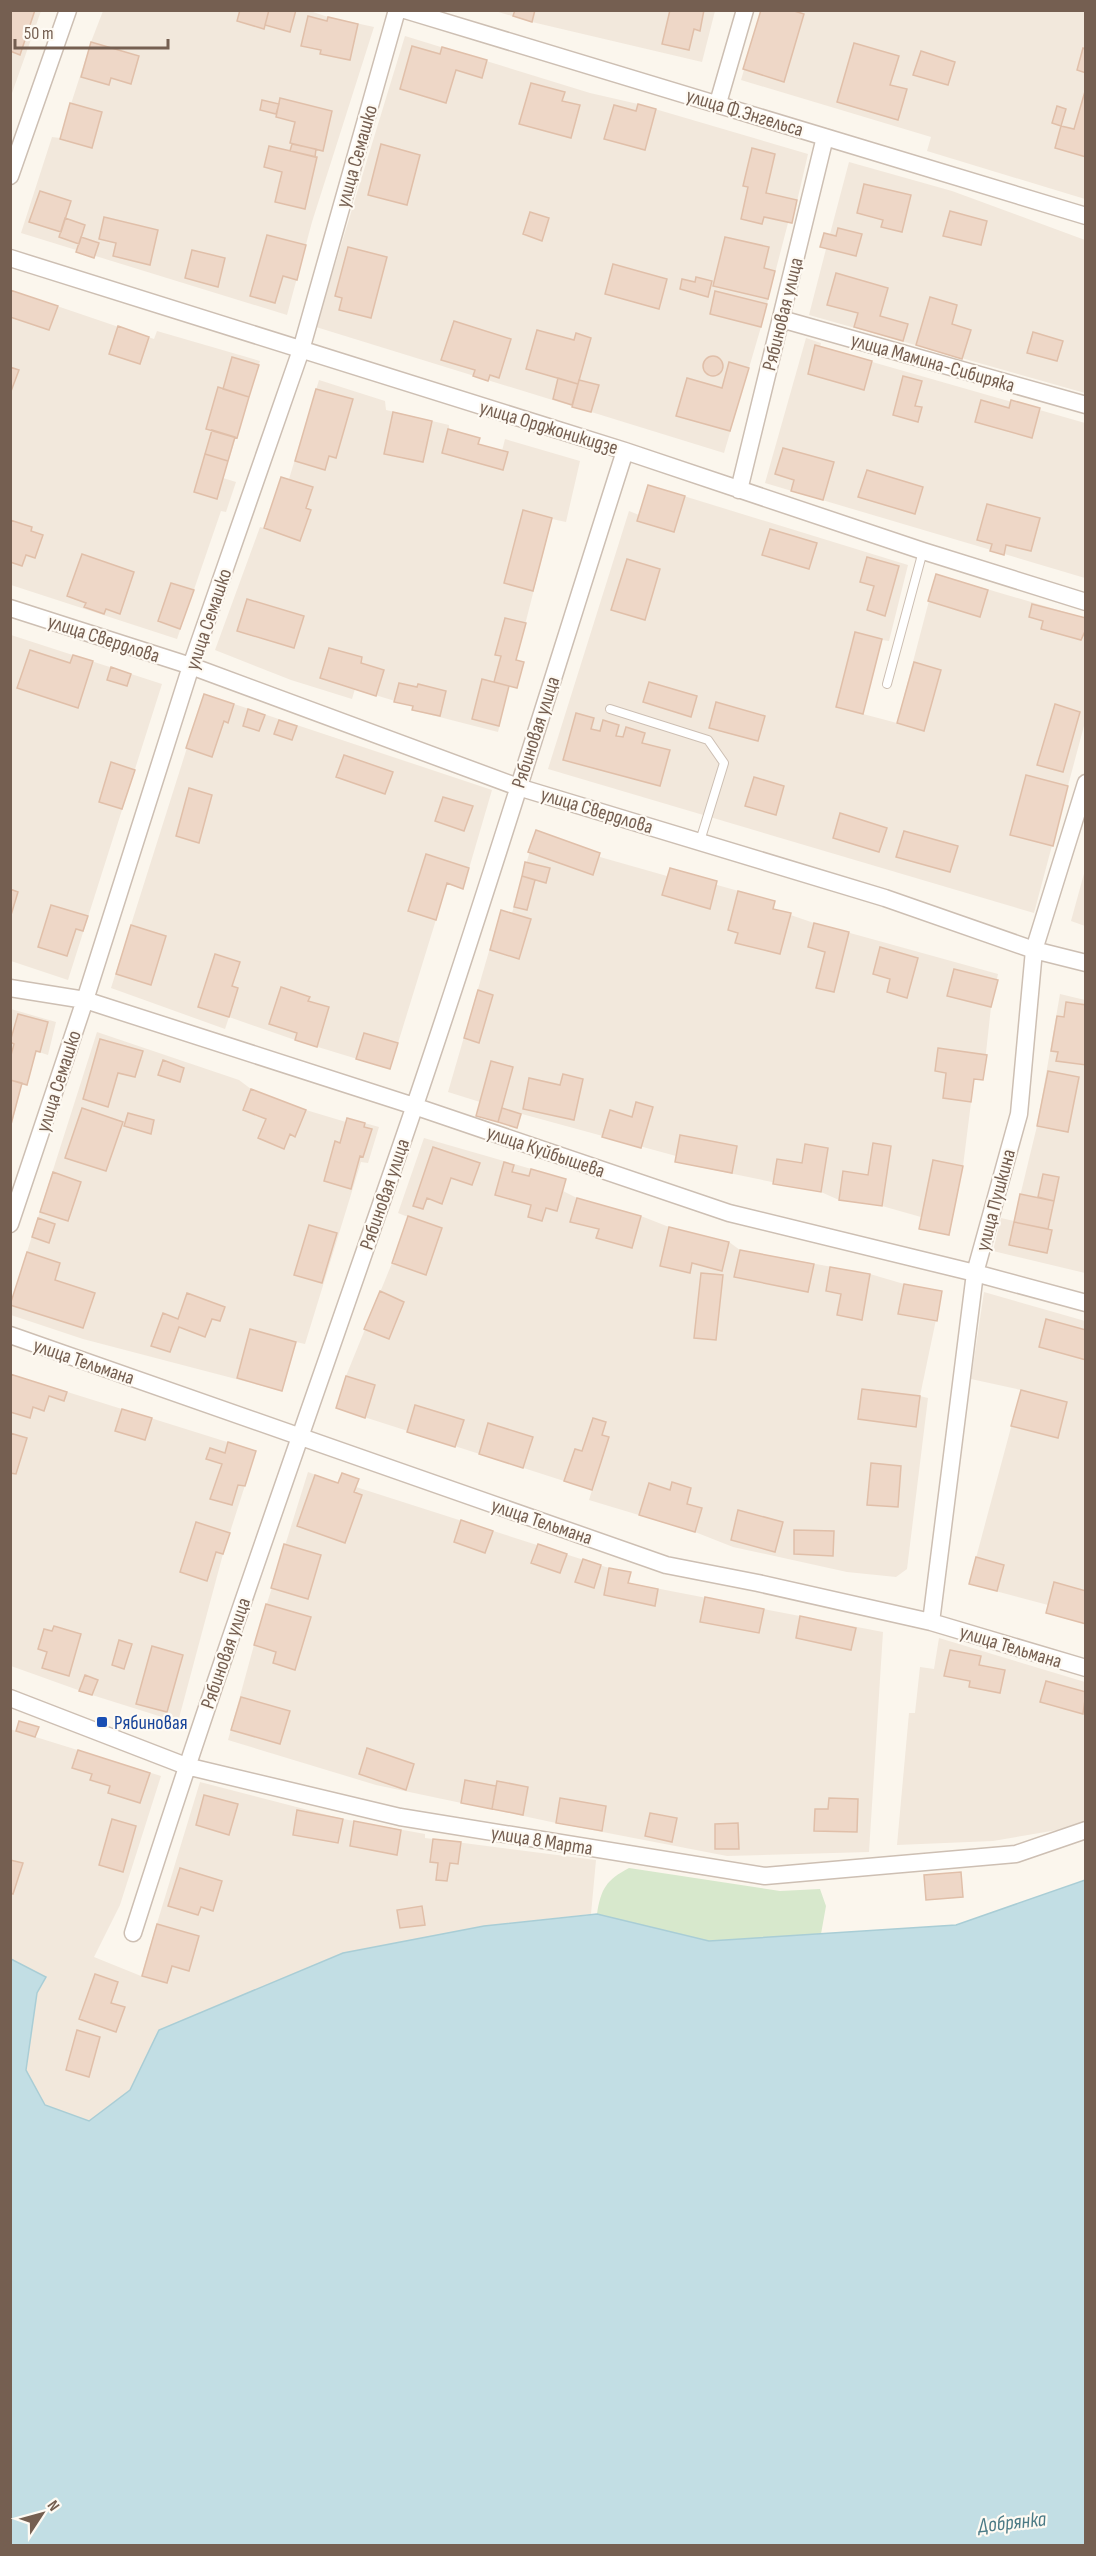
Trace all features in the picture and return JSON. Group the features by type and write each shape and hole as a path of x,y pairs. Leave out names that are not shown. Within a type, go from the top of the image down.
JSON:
{"street":[{"path":"10,176 68,10"},
{"name":"улица Семашко","path":"10,1224 85,1000 191,666 301,350 397,10"},
{"name":"улица Ф.Энгельса","path":"405,10 1086,216"},
{"path":"718,103 745,10"},
{"name":"Рябиновая улица","path":"739,490 825,138"},
{"name":"улица Орджоникидзе","path":"10,258 625,451 923,551 1086,602"},
{"name":"улица Мамина-Сибиряка","path":"781,319 1086,405"},
{"name":"Рябиновая улица","path":"133,1934 186,1766 298,1435 414,1106 625,451"},
{"name":"улица Свердлова","path":"10,608 191,666 518,787 885,898 1035,950 1086,963"},
{"name":"улица Пушкина","path":"931,1622 975,1273 1019,1114 1035,950 1086,783"},
{"name":"улица Куйбышева","path":"10,988 85,1000 414,1106 729,1213 975,1273 1086,1303"},
{"name":"улица Тельмана","path":"10,1335 666,1565 931,1622 1086,1668"},
{"name":"улица 8 Марта","path":"10,1698 186,1766 400,1817 765,1876 1016,1854 1086,1830"}],"lane":[{"path":"887,684 923,551"},
{"path":"610,709 708,740 724,763 700,841"}],"shaded area":[{"path":"11,11 41,11 11,96"},
{"path":"103,11 310,11 374,27 312,222 287,315 21,233 52,137 60,138 91,42"},
{"path":"495,11 715,11 702,62 532,22"},
{"path":"761,11 1085,11 1085,199 927,151 931,137 741,80"},
{"path":"405,36 590,93 638,104 808,154 792,223 788,223 761,327 724,453 316,327"},
{"path":"849,162 952,191 1085,240 1085,393 809,315 826,249 820,247 824,233 830,234"},
{"path":"10,290 154,339 157,331 260,361 223,478 236,482 226,512 221,511 177,639 11,585"},
{"path":"806,338 821,343 820,347 1085,423 1085,578 765,483"},
{"path":"319,380 385,401 386,410 449,425 449,429 480,438 479,444 502,451 505,439 580,461 566,522 552,519 516,660 524,662 517,688 509,686 498,732 412,710 412,706 355,689 352,699 291,680 215,650 260,527 264,528 281,477 289,479"},
{"path":"648,485 908,565 889,641 882,640 863,714 897,723 936,574 1085,618 1085,722 1034,913 548,769 629,511 639,515"},
{"path":"11,635 162,684 68,980 11,961"},
{"path":"204,694 492,790 463,889 447,884 390,1069 229,1017 225,1029 111,988"},
{"path":"536,830 600,853 600,857 667,876 670,868 717,881 717,885 775,901 773,909 814,923 998,974 991,1007 983,1080 974,1079 963,1166 949,1235 919,1229 921,1217 882,1206 839,1200 821,1192 675,1162 676,1156 522,1114 517,1128 476,1116 480,1102 448,1092 501,910 512,913"},
{"path":"1085,870 1086,926 1071,921"},
{"path":"1060,994 1085,1000 1085,1273 993,1251 1001,1218 1014,1221 1037,1126"},
{"path":"11,1009 56,1022 48,1055 36,1051 27,1085 22,1084 11,1128"},
{"path":"97,1032 239,1080 251,1089 306,1110 346,1122 347,1118 379,1127 368,1163 361,1162 305,1344 296,1342 282,1391 83,1339 11,1315 11,1302"},
{"path":"424,1138 566,1179 563,1191 577,1198 641,1216 669,1227 729,1242 740,1250 870,1274 904,1284 942,1291 920,1396 928,1398 907,1569 896,1577 847,1572 733,1547 695,1532 589,1500 592,1490 336,1408 346,1376 392,1263 408,1217 398,1213"},
{"path":"984,1292 1085,1321 1085,1624 1046,1613 1048,1605 969,1584 1021,1390 971,1379"},
{"path":"10,1374 256,1451 223,1554 178,1722 11,1666"},
{"path":"308,1472 338,1483 342,1473 359,1479 356,1487 609,1568 631,1572 629,1583 883,1632 869,1852 727,1856 376,1785 228,1740 254,1645"},
{"path":"939,1638 1085,1682 1085,1821 1075,1827 993,1841 897,1845 909,1713 915,1713 920,1667 934,1669"},
{"path":"10,1729 161,1776 120,1905 94,1957 141,1976 200,1782 343,1819 425,1834 425,1838 596,1860 591,1914 484,1926 343,1953 159,2030 130,2090 89,2121 45,2105 26,2071 37,1993 46,1978 11,1959"}],"green space":[{"path":"629,1868 780,1891 820,1889 826,1906 821,1934 709,1941 597,1914 600,1898 606,1886"}],"water":[{"name":"Добрянка","path":"1085,1880 1085,2545 11,2545 11,1959 46,1977 37,1993 26,2070 45,2105 89,2121 130,2090 159,2030 343,1953 484,1926 597,1914 709,1941 956,1925"}],"building":[{"path":"10,10 35,10 20,55 10,51"},
{"path":"240,10 269,10 264,29 237,21"},
{"path":"269,10 296,10 290,32 265,25"},
{"path":"515,10 535,10 532,22 513,16"},
{"path":"670,10 704,10 700,31 694,29 689,50 662,44"},
{"path":"761,10 791,10 804,14 784,82 743,69"},
{"path":"308,16 327,21 328,17 358,24 350,60 320,54 321,50 301,46"},
{"path":"91,42 139,56 131,84 111,78 109,85 81,77"},
{"path":"854,43 899,56 890,85 907,89 898,120 837,102"},
{"path":"412,46 440,54 442,47 487,60 482,78 456,70 446,103 400,89"},
{"path":"1083,48 1086,49 1086,73 1077,70"},
{"path":"921,51 955,62 948,85 913,75"},
{"path":"531,83 565,92 562,101 580,105 571,138 519,124"},
{"path":"1086,88 1086,157 1055,148 1061,126 1074,129"},
{"path":"280,98 332,111 323,151 290,143 295,122 276,117"},
{"path":"262,100 279,104 276,114 260,110"},
{"path":"70,103 102,112 92,148 60,139"},
{"path":"638,104 656,109 645,150 604,139 614,105 636,111"},
{"path":"1057,106 1066,109 1061,126 1052,123"},
{"path":"292,144 316,149 315,157 290,151"},
{"path":"381,144 420,155 407,205 368,195"},
{"path":"269,146 317,157 305,209 275,202 282,172 264,167"},
{"path":"752,148 775,154 766,193 797,200 792,223 764,217 762,224 741,219 748,187 743,186"},
{"path":"864,184 911,195 902,232 881,227 883,220 857,213"},
{"path":"40,191 71,201 61,232 29,222"},
{"path":"950,211 987,221 981,245 943,236"},
{"path":"530,212 549,218 542,241 523,234"},
{"path":"104,217 158,230 150,265 113,256 116,243 99,239"},
{"path":"65,218 85,225 79,244 59,237"},
{"path":"838,228 862,234 856,256 820,247 824,233 836,236"},
{"path":"267,235 306,245 297,280 283,276 275,303 250,296"},
{"path":"81,237 99,243 94,258 76,252"},
{"path":"725,237 769,247 764,268 775,271 768,299 713,286"},
{"path":"348,247 387,257 371,318 339,310 342,298 335,296"},
{"path":"192,250 225,258 218,287 185,278"},
{"path":"613,264 667,279 659,309 605,294"},
{"path":"836,273 888,288 880,316 908,324 903,341 854,327 858,313 827,305"},
{"path":"696,277 712,281 708,297 680,289 682,279 695,282"},
{"path":"10,290 58,306 49,330 10,317"},
{"path":"715,291 767,304 761,327 710,314"},
{"path":"930,297 957,305 952,324 971,330 962,359 916,345"},
{"path":"454,321 511,339 499,378 490,375 488,381 473,376 475,370 441,360"},
{"path":"118,326 149,337 140,364 109,354"},
{"path":"537,330 574,340 576,333 591,338 578,384 526,369"},
{"path":"1033,332 1063,341 1057,361 1027,353"},
{"path":"815,345 872,361 864,390 808,374"},
{"path":"713,356 720,359 723,366 720,373 713,376 706,373 703,366 706,359"},
{"path":"232,357 259,365 249,397 223,389"},
{"path":"729,362 749,368 730,431 676,416 687,378 722,388"},
{"path":"10,367 19,370 10,394"},
{"path":"903,376 922,381 915,406 922,407 918,422 893,415"},
{"path":"558,378 578,384 572,405 553,399"},
{"path":"579,380 599,385 591,412 572,407"},
{"path":"218,387 249,397 237,438 206,429"},
{"path":"316,389 353,399 336,458 329,456 325,470 295,461"},
{"path":"981,400 1009,408 1011,400 1040,408 1032,438 975,422"},
{"path":"393,412 432,421 423,462 384,454"},
{"path":"448,429 480,438 478,444 508,452 503,470 442,453"},
{"path":"212,430 235,437 228,461 205,454"},
{"path":"783,448 834,462 823,500 791,491 794,480 775,474"},
{"path":"205,454 228,461 217,499 194,492"},
{"path":"867,470 923,487 915,514 858,497"},
{"path":"281,477 313,487 306,508 311,510 300,541 264,528"},
{"path":"648,485 685,496 674,532 637,521"},
{"path":"987,504 1040,518 1031,551 1006,545 1004,555 990,551 992,544 977,540"},
{"path":"523,510 552,518 533,591 504,583"},
{"path":"10,520 32,527 31,531 43,535 35,558 26,555 22,566 10,562"},
{"path":"770,529 817,543 809,569 762,555"},
{"path":"82,554 134,572 120,614 106,609 104,614 84,607 86,603 67,596"},
{"path":"867,557 899,566 885,616 867,610 874,586 860,582"},
{"path":"627,559 660,569 645,620 611,610"},
{"path":"936,574 988,590 980,617 928,601"},
{"path":"171,583 194,590 180,629 158,621"},
{"path":"247,599 304,616 294,648 237,631"},
{"path":"1032,604 1086,618 1086,629 1081,640 1041,629 1043,621 1029,617"},
{"path":"505,618 526,623 516,660 524,662 517,688 494,682 501,656 495,655"},
{"path":"855,632 882,639 863,714 836,707"},
{"path":"329,648 362,657 361,663 384,670 376,696 320,678"},
{"path":"30,650 70,663 73,655 93,661 78,708 17,688"},
{"path":"914,662 941,670 924,731 897,723"},
{"path":"111,667 131,674 127,686 107,680"},
{"path":"482,679 509,686 499,726 472,719"},
{"path":"649,682 697,696 691,717 643,702"},
{"path":"399,683 417,687 418,684 446,691 440,716 412,710 413,706 394,702"},
{"path":"204,694 234,704 228,723 224,721 212,757 186,748"},
{"path":"716,702 765,716 758,741 709,728"},
{"path":"1055,704 1080,712 1063,772 1037,765"},
{"path":"248,709 265,715 259,731 243,726"},
{"path":"576,713 594,718 591,729 600,731 603,720 619,725 616,736 623,737 626,727 645,733 642,743 670,750 660,786 563,760"},
{"path":"279,720 297,726 292,740 274,734"},
{"path":"344,755 393,772 385,794 336,777"},
{"path":"111,762 135,770 122,809 99,802"},
{"path":"1026,775 1068,786 1053,846 1010,835"},
{"path":"754,777 784,786 776,815 745,806"},
{"path":"189,788 212,795 199,843 176,836"},
{"path":"443,797 473,806 464,831 435,821"},
{"path":"840,813 887,828 879,852 833,838"},
{"path":"536,830 600,853 593,875 528,852"},
{"path":"904,831 958,846 950,872 896,857"},
{"path":"426,854 469,868 463,889 447,883 436,920 408,911"},
{"path":"525,862 550,868 546,883 522,876"},
{"path":"670,868 717,881 710,909 662,895"},
{"path":"522,876 535,880 527,910 514,907"},
{"path":"10,889 18,892 11,915 10,914"},
{"path":"738,891 775,901 773,909 791,913 780,954 735,943 738,933 728,930"},
{"path":"51,905 88,916 83,931 76,929 67,956 38,947"},
{"path":"501,910 531,919 519,959 490,950"},
{"path":"814,923 849,932 834,992 816,988 825,952 808,947"},
{"path":"131,925 166,936 151,985 116,974"},
{"path":"880,947 918,958 907,998 887,992 890,979 873,974"},
{"path":"215,954 240,962 232,986 238,988 229,1017 198,1007"},
{"path":"954,969 998,980 991,1007 947,996"},
{"path":"281,987 310,997 308,1001 329,1007 317,1047 295,1040 297,1033 269,1024"},
{"path":"478,990 493,995 479,1043 464,1038"},
{"path":"1066,1002 1086,1005 1086,1065 1056,1061 1058,1052 1051,1051 1057,1016 1064,1017"},
{"path":"18,1014 48,1022 40,1052 36,1051 27,1085 10,1080 10,1059 14,1044 10,1042"},
{"path":"364,1033 398,1043 390,1069 356,1059"},
{"path":"100,1039 143,1051 135,1077 118,1073 108,1107 83,1099"},
{"path":"938,1048 987,1055 983,1080 974,1079 971,1102 943,1098 946,1073 935,1071"},
{"path":"163,1060 184,1068 180,1082 158,1075"},
{"path":"491,1061 513,1067 498,1122 476,1116"},
{"path":"1048,1071 1079,1077 1068,1132 1037,1126"},
{"path":"563,1074 583,1079 574,1120 523,1109 529,1078 560,1085"},
{"path":"10,1080 22,1083 10,1128"},
{"path":"251,1089 306,1110 295,1137 290,1134 284,1149 258,1138 266,1119 243,1110"},
{"path":"636,1102 653,1107 641,1148 602,1137 610,1110 632,1117"},
{"path":"82,1108 123,1122 106,1171 65,1158"},
{"path":"502,1108 521,1114 517,1128 498,1122"},
{"path":"128,1113 154,1120 151,1134 124,1126"},
{"path":"347,1118 365,1123 364,1127 372,1129 363,1157 360,1156 351,1189 324,1181 335,1141 340,1143"},
{"path":"680,1135 737,1146 732,1173 675,1162"},
{"path":"873,1143 891,1146 882,1206 839,1200 843,1171 868,1175"},
{"path":"805,1144 828,1148 821,1192 773,1184 777,1159 802,1163"},
{"path":"433,1147 480,1163 472,1185 451,1178 442,1204 427,1198 423,1209 413,1206"},
{"path":"933,1160 963,1166 949,1235 919,1229"},
{"path":"504,1162 514,1165 512,1172 529,1176 531,1169 566,1179 557,1211 546,1208 542,1221 528,1217 531,1205 495,1195"},
{"path":"53,1172 81,1182 68,1221 40,1212"},
{"path":"1043,1174 1059,1177 1054,1201 1038,1197"},
{"path":"1020,1194 1054,1201 1048,1229 1014,1222"},
{"path":"577,1198 641,1216 632,1248 596,1238 599,1229 570,1222"},
{"path":"408,1216 442,1228 426,1275 392,1263"},
{"path":"38,1218 55,1224 49,1243 32,1237"},
{"path":"1014,1222 1052,1230 1047,1253 1009,1245"},
{"path":"309,1225 337,1233 322,1283 294,1275"},
{"path":"669,1227 729,1242 722,1271 692,1263 690,1273 660,1266"},
{"path":"740,1250 814,1264 808,1292 734,1277"},
{"path":"27,1252 60,1263 55,1280 95,1293 83,1328 10,1305"},
{"path":"830,1267 870,1274 862,1320 837,1315 841,1294 826,1291"},
{"path":"701,1273 723,1275 716,1340 694,1338"},
{"path":"904,1284 942,1291 937,1321 898,1314"},
{"path":"380,1291 404,1302 389,1339 364,1329"},
{"path":"187,1293 225,1307 220,1321 212,1319 205,1337 179,1327 170,1352 151,1346 163,1313 178,1319"},
{"path":"1046,1319 1086,1330 1086,1360 1039,1347"},
{"path":"250,1329 296,1342 282,1391 237,1378"},
{"path":"10,1374 67,1392 64,1401 49,1396 44,1411 33,1407 30,1418 10,1412"},
{"path":"346,1376 375,1385 365,1418 336,1408"},
{"path":"862,1389 920,1396 916,1427 858,1419"},
{"path":"1021,1390 1067,1402 1058,1438 1011,1426"},
{"path":"415,1405 464,1420 455,1447 407,1432"},
{"path":"122,1409 152,1418 145,1440 115,1431"},
{"path":"593,1418 606,1422 602,1435 609,1437 592,1490 564,1481 575,1449 582,1451"},
{"path":"488,1423 533,1437 523,1468 479,1454"},
{"path":"10,1433 27,1438 16,1474 10,1473"},
{"path":"228,1442 256,1451 245,1486 238,1485 232,1505 210,1499 222,1464 206,1459 210,1448 225,1453"},
{"path":"871,1463 901,1466 898,1507 867,1505"},
{"path":"342,1473 359,1479 354,1492 362,1495 345,1543 297,1526 315,1475 338,1483"},
{"path":"672,1482 691,1488 687,1504 702,1508 695,1532 639,1515 649,1483 670,1490"},
{"path":"738,1510 783,1522 775,1552 731,1540"},
{"path":"461,1520 493,1531 485,1553 454,1542"},
{"path":"196,1522 230,1533 223,1554 216,1552 207,1581 180,1572"},
{"path":"794,1530 834,1531 833,1556 794,1554"},
{"path":"284,1544 321,1555 308,1599 271,1588"},
{"path":"538,1544 567,1554 560,1573 531,1563"},
{"path":"976,1557 1004,1565 997,1591 969,1584"},
{"path":"583,1559 601,1565 594,1588 575,1582"},
{"path":"609,1568 631,1572 628,1583 658,1589 655,1606 604,1595"},
{"path":"1054,1582 1086,1591 1086,1624 1046,1613"},
{"path":"705,1597 764,1609 759,1633 700,1622"},
{"path":"266,1604 311,1617 295,1670 273,1663 276,1652 254,1645"},
{"path":"800,1616 856,1628 851,1650 796,1638"},
{"path":"54,1626 81,1634 69,1676 42,1668 47,1652 38,1649 44,1629 52,1631"},
{"path":"119,1640 132,1644 124,1669 112,1665"},
{"path":"152,1646 183,1655 167,1712 136,1704"},
{"path":"950,1650 981,1656 979,1665 1005,1670 1000,1693 969,1687 970,1681 944,1676"},
{"path":"85,1675 98,1680 92,1695 79,1691"},
{"path":"1046,1681 1086,1692 1083,1714 1040,1702"},
{"path":"241,1697 290,1711 280,1744 231,1730"},
{"path":"19,1721 39,1727 35,1737 16,1731"},
{"path":"367,1748 414,1764 406,1790 359,1774"},
{"path":"78,1750 150,1773 140,1803 108,1793 110,1786 90,1780 92,1774 72,1768"},
{"path":"465,1780 496,1786 492,1809 461,1803"},
{"path":"497,1781 528,1787 523,1815 492,1809"},
{"path":"204,1795 238,1804 229,1835 196,1825"},
{"path":"560,1798 606,1806 602,1831 556,1823"},
{"path":"829,1798 858,1799 857,1832 814,1831 815,1809 828,1809"},
{"path":"297,1810 343,1819 338,1843 293,1835"},
{"path":"650,1813 677,1818 672,1842 645,1836"},
{"path":"112,1819 136,1826 123,1872 99,1865"},
{"path":"354,1821 401,1830 397,1855 350,1846"},
{"path":"738,1823 739,1849 715,1849 715,1824"},
{"path":"433,1839 461,1842 458,1864 450,1863 447,1881 436,1880 438,1863 430,1862"},
{"path":"10,1860 23,1863 13,1894 10,1893"},
{"path":"180,1868 222,1881 213,1911 201,1907 198,1915 168,1906"},
{"path":"961,1872 963,1897 926,1900 924,1875"},
{"path":"422,1906 425,1925 400,1928 397,1910"},
{"path":"157,1924 199,1936 189,1971 172,1966 167,1983 142,1976"},
{"path":"95,1974 118,1982 111,2003 125,2007 116,2032 79,2019"},
{"path":"77,2030 100,2037 89,2077 66,2070"}],"place":[{"name":"Рябиновая","path":"102,1722"}]}
